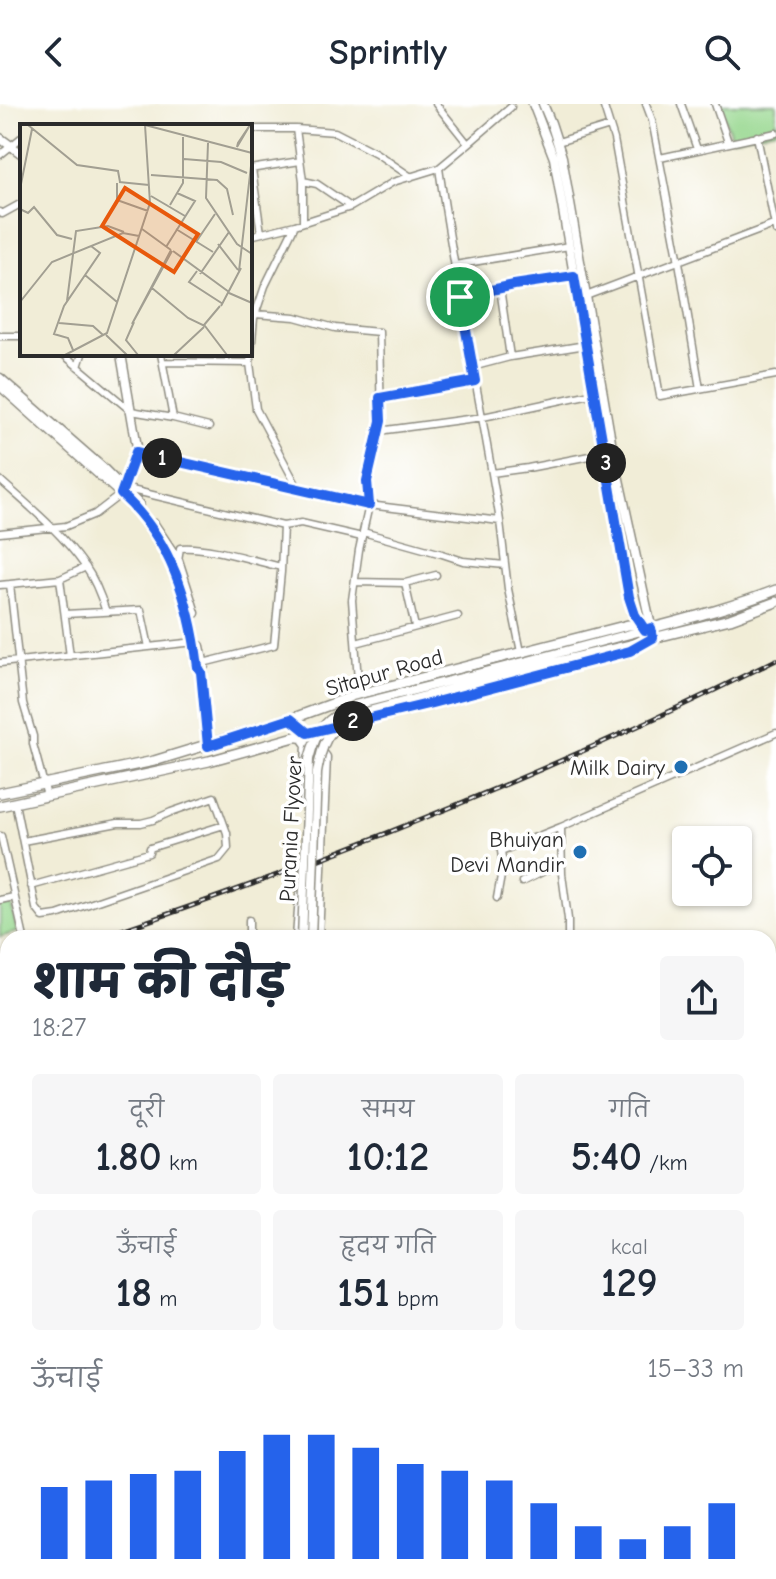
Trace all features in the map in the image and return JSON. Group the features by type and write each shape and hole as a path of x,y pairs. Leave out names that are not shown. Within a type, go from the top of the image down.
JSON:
{"main road":[{"path":"533,104 554,158 574,276 582,298 649,634"},
{"path":"543,104 562,157 586,345 629,597 635,615 649,634"},
{"path":"0,138 20,153"},
{"path":"121,356 137,447 122,491"},
{"path":"0,378 122,491 168,554 189,610 198,667 202,667"},
{"path":"0,386 148,514 178,560 193,605 208,746"},
{"name":"Sitapur Road","path":"0,806 209,761 630,651 637,648 649,634 776,590"},
{"name":"Sitapur Road","path":"0,793 154,761 291,719 359,694 524,661 628,625 635,625 649,634 730,619 776,602"},
{"name":"Purania Flyover","path":"300,930 309,759 314,739 335,715 355,705 524,661 640,641 649,634"},
{"name":"Purania Flyover","path":"311,930 317,773 321,749 331,732 354,715 524,661"},
{"path":"291,719 312,737 326,757 318,930"},
{"path":"294,737 304,739 308,747 299,930"},
{"path":"298,917 319,916"}],"street":[{"path":"436,104 468,144"},
{"path":"603,104 614,139 660,396 776,375"},
{"path":"646,104 660,158 700,389"},
{"path":"681,104 697,149"},
{"path":"715,104 728,142"},
{"path":"252,235 351,207 393,182 439,168 512,105"},
{"path":"558,142 610,126"},
{"path":"252,129 335,132 376,153 411,177"},
{"path":"296,129 303,181 303,222"},
{"path":"660,158 776,133"},
{"path":"582,298 776,226 757,136"},
{"path":"0,155 20,138"},
{"path":"252,169 300,161"},
{"path":"439,168 483,417 505,565 524,661"},
{"path":"252,180 261,233"},
{"path":"303,181 317,184 351,207"},
{"path":"766,181 776,182"},
{"path":"0,212 2,214 20,204"},
{"path":"295,225 252,316 295,317 335,328 379,332 381,421 367,481 369,505 352,600 359,694"},
{"path":"455,265 569,246"},
{"path":"460,297 574,276"},
{"path":"500,288 510,357"},
{"path":"472,367 510,357 586,345"},
{"path":"65,356 131,411 209,427"},
{"path":"78,367 81,356"},
{"path":"162,356 173,418"},
{"path":"250,356 256,409 298,488"},
{"path":"163,362 250,363"},
{"path":"380,398 475,381"},
{"path":"379,431 483,417 595,393"},
{"path":"136,452 369,505 500,521"},
{"path":"492,473 605,453"},
{"path":"0,480 52,527 86,567 99,590 106,612"},
{"path":"0,533 66,526 95,514 122,491 283,526 301,523 363,535 463,561 505,565"},
{"path":"202,667 274,645 283,526"},
{"path":"178,560 180,548 185,547 281,567"},
{"path":"0,585 60,579 86,567"},
{"path":"355,582 405,583 436,575"},
{"path":"60,579 70,656"},
{"path":"405,583 415,627"},
{"path":"10,584 23,703 47,796"},
{"path":"65,614 141,610 149,647"},
{"path":"356,643 458,616"},
{"path":"0,663 195,642"},
{"path":"501,851 776,733"},
{"path":"15,803 36,908 43,917 57,915 219,859 228,848 227,833 214,797 141,823 118,823 23,841"},
{"path":"31,886 149,853 150,848 224,825"},
{"path":"561,827 568,930"},
{"path":"21,833 0,836 4,865 22,930"},
{"path":"497,839 503,865 497,898"},
{"path":"522,882 562,862"},
{"path":"0,900 14,897"},
{"path":"249,920 249,930"}],"green space":[{"path":"720,104 776,104 776,130 732,139"},
{"path":"11,903 17,930 0,930 0,905"}],"railway":[{"path":"121,930 357,845 527,776 776,660"}],"place":[{"name":"Milk Dairy","path":"681,767"},
{"name":"Bhuiyan Devi Mandir","path":"580,852"}],"route":[{"path":"574,276 629,597 635,615 645,630 651,628 653,638 630,651 432,703 308,733 291,719 208,746 201,672 189,610 178,576 149,526 121,494 136,452 369,505 367,481 381,421 380,398 475,381 460,297 574,276"}]}
